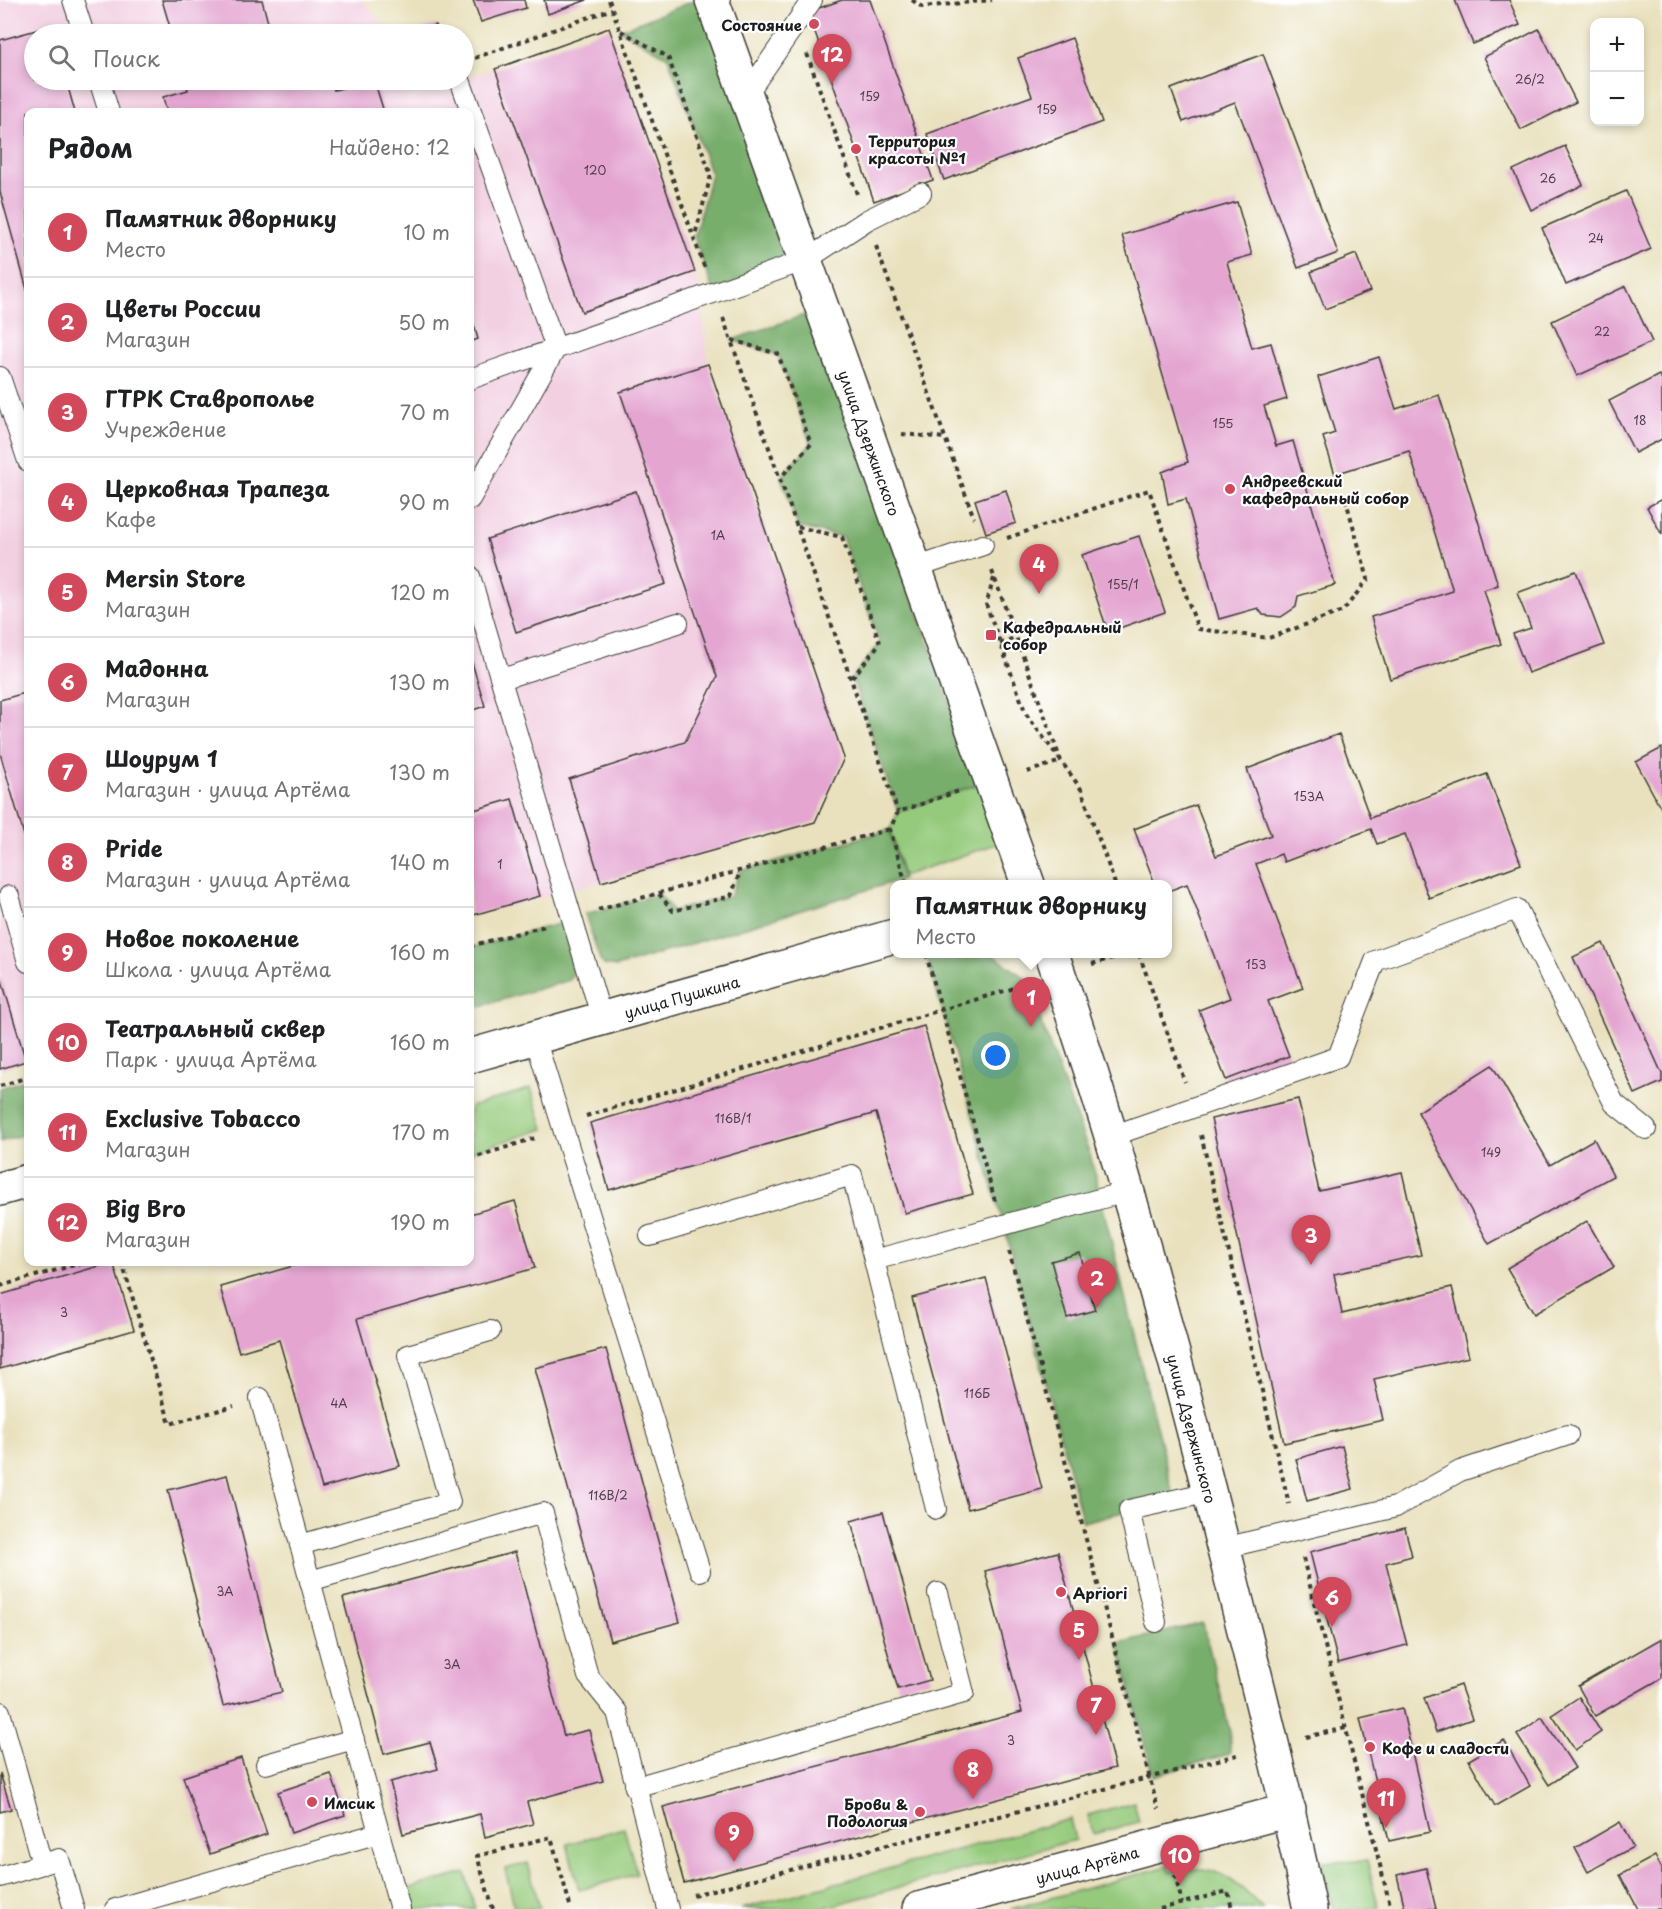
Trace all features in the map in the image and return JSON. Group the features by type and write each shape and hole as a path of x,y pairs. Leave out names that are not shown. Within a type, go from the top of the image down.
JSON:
{"street":[{"name":"улица Дзержинского","path":"712,0 1026,880"},
{"name":"улица Пушкина","path":"474,1055 890,937"},
{"name":"улица Дзержинского","path":"1053,958 1129,1191 1210,1492 1289,1810 1310,1909"},
{"path":"0,1189 24,1182"},
{"name":"улица Артёма","path":"919,1909 1289,1810"}],"lane":[{"path":"74,0 81,24"},
{"path":"747,94 812,0"},
{"path":"102,90 109,108"},
{"path":"464,90 470,108"},
{"path":"474,119 556,348 474,492"},
{"path":"474,378 806,260 867,220 921,193"},
{"path":"0,377 24,449"},
{"path":"915,568 983,545"},
{"path":"474,589 602,1019"},
{"path":"502,679 678,623"},
{"path":"9,896 24,948"},
{"path":"1112,1136 1338,1057 1375,961 1517,909 1614,1103 1646,1129"},
{"path":"535,1038 700,1571"},
{"path":"650,1236 852,1175 936,1509"},
{"path":"874,1260 1129,1191"},
{"path":"300,1545 450,1502 408,1354 490,1330"},
{"path":"260,1398 400,1909"},
{"path":"1224,1548 1396,1507 1460,1471 1568,1435"},
{"path":"1156,1622 1129,1510 1210,1492"},
{"path":"310,1581 543,1513 588,1676 617,1712 667,1906"},
{"path":"635,1787 964,1693 938,1593"},
{"path":"0,1712 42,1864"},
{"path":"266,1764 354,1739"},
{"path":"115,1909 379,1833"},
{"path":"0,1877 59,1859 74,1909"}],"path":[{"path":"609,0 781,477 898,812"},
{"path":"912,0 922,7 992,0"},
{"path":"474,58 612,9"},
{"path":"620,31 668,57 711,174 694,237"},
{"path":"803,44 1060,761"},
{"path":"732,340 778,354 811,444 781,477"},
{"path":"898,434 946,438"},
{"path":"983,545 1149,490 1198,629 1269,638 1343,611 1368,579 1345,497"},
{"path":"798,527 842,537 880,643 852,678"},
{"path":"994,577 986,604 1026,714 1081,789 1113,880"},
{"path":"1000,644 1016,637"},
{"path":"474,945 890,829 905,880"},
{"path":"659,894 673,911 731,896 740,871"},
{"path":"927,958 1002,1225 1151,1778 1182,1903"},
{"path":"1140,958 1194,1107 1296,1532 1391,1909"},
{"path":"474,1158 563,1129 586,1116 941,1009"},
{"path":"0,1086 24,1078"},
{"path":"0,1286 71,1266"},
{"path":"123,1266 170,1424 260,1398"},
{"path":"667,1906 1346,1728"},
{"path":"493,1909 477,1856 551,1837 571,1909"},
{"path":"1160,1909 1228,1891 1232,1909"}],"shaded area":[{"path":"0,0 362,0 382,24 24,24 24,90 474,90 474,75 609,28 695,272 701,298 708,364 844,758 601,882 474,915 474,108 24,108 24,1060 0,1069"}],"green space":[{"path":"700,0 796,262 714,293 694,237 711,174 668,57 620,30"},
{"path":"813,312 978,784 898,812 852,678 880,643 842,537 798,527 781,477 811,444 778,355 732,340"},
{"path":"978,784 999,843 903,876 890,829 898,812"},
{"path":"889,830 903,879 890,880 890,883 616,967 604,965 600,960 585,914 659,894 673,911 730,896 740,871"},
{"path":"562,923 574,969 570,980 474,1008 474,947"},
{"path":"927,958 998,958 1025,978 1091,1158 1174,1499 1083,1522 1004,1226"},
{"path":"24,1080 24,1134 0,1142 0,1088"},
{"path":"531,1088 544,1129 474,1151 474,1106"},
{"path":"1203,1623 1230,1732 1230,1754 1153,1776 1118,1643"},
{"path":"1134,1802 1139,1822 1093,1834 1088,1815"},
{"path":"1070,1819 1075,1840 819,1909 741,1909"},
{"path":"624,1828 637,1874 579,1890 567,1844"},
{"path":"1367,1861 1379,1909 1333,1909 1321,1862"},
{"path":"528,1863 540,1909 515,1909 505,1869"},
{"path":"1168,1866 1169,1872 1198,1868 1222,1875 1242,1889 1263,1909 1010,1909"},
{"path":"465,1873 475,1909 413,1909 407,1889"}],"building":[{"path":"162,0 262,0 268,24 169,24"},
{"path":"473,0 524,0 526,8 481,22"},
{"path":"544,0 587,0 548,14"},
{"path":"842,0 870,0 933,180 874,201 808,12"},
{"path":"1455,0 1509,0 1520,25 1473,44"},
{"path":"609,28 695,272 582,312 495,69"},
{"path":"1539,29 1576,102 1521,130 1484,57"},
{"path":"24,33 24,90 69,90 74,108 24,108 24,279 0,192 0,40"},
{"path":"1072,38 1102,122 944,180 927,134 1032,96 1018,58"},
{"path":"1263,54 1338,253 1298,268 1235,102 1183,122 1171,89"},
{"path":"188,90 377,90 383,108 166,108 163,97"},
{"path":"1565,146 1583,185 1531,210 1513,170"},
{"path":"1626,191 1651,249 1566,285 1542,228"},
{"path":"1237,202 1252,255 1227,262 1252,348 1271,343 1287,399 1264,406 1276,446 1293,441 1335,585 1298,596 1296,607 1281,617 1263,615 1258,608 1219,619 1186,499 1168,504 1162,472 1188,462 1122,235"},
{"path":"1356,254 1370,291 1325,309 1311,272"},
{"path":"1626,286 1652,342 1577,376 1552,321"},
{"path":"474,325 478,339 474,340"},
{"path":"1379,357 1396,409 1439,395 1498,585 1484,590 1501,644 1390,679 1371,617 1453,591 1409,451 1335,474 1323,437 1335,433 1318,377"},
{"path":"708,364 844,758 815,822 601,882 569,779 685,742 717,677 620,392"},
{"path":"1659,375 1662,380 1662,439 1635,453 1609,401"},
{"path":"1006,490 1016,523 986,533 975,500"},
{"path":"636,491 666,584 516,632 487,539"},
{"path":"1662,499 1662,535 1647,507"},
{"path":"1139,536 1165,612 1108,632 1082,555"},
{"path":"1576,571 1604,645 1528,673 1513,634 1531,628 1517,593"},
{"path":"474,669 485,706 474,710"},
{"path":"24,693 24,835 0,753 0,700"},
{"path":"1339,734 1370,818 1487,774 1521,864 1429,898 1405,834 1377,844 1371,829 1284,862 1281,854 1256,864 1303,988 1268,1001 1289,1056 1226,1080 1199,1010 1230,998 1187,884 1172,890 1172,880 1153,880 1134,829 1196,805 1216,856 1271,835 1247,769"},
{"path":"1662,748 1662,810 1636,762"},
{"path":"512,799 540,896 474,915 474,810"},
{"path":"1603,943 1662,1074 1662,1082 1635,1094 1573,957"},
{"path":"0,974 24,1054 24,1062 0,1069"},
{"path":"924,1026 973,1194 905,1213 876,1113 609,1190 590,1123"},
{"path":"1492,1065 1550,1165 1594,1139 1613,1176 1489,1244 1418,1112"},
{"path":"1298,1099 1319,1191 1402,1172 1421,1255 1334,1274 1342,1314 1452,1287 1469,1357 1374,1379 1383,1420 1284,1443 1211,1119"},
{"path":"515,1201 535,1268 357,1319 400,1466 322,1488 279,1340 239,1352 220,1287 293,1266 474,1266 474,1213"},
{"path":"1587,1221 1614,1267 1534,1314 1507,1268"},
{"path":"1080,1253 1095,1310 1067,1318 1051,1261"},
{"path":"99,1266 114,1266 134,1330 0,1369 0,1295"},
{"path":"986,1278 1042,1489 968,1509 912,1298"},
{"path":"606,1349 680,1622 610,1641 535,1368"},
{"path":"1342,1446 1353,1489 1307,1501 1296,1459"},
{"path":"227,1475 282,1692 223,1706 168,1490"},
{"path":"883,1512 930,1680 898,1689 851,1521"},
{"path":"1405,1528 1412,1556 1386,1563 1407,1645 1338,1663 1310,1552"},
{"path":"515,1552 564,1736 589,1730 603,1781 527,1802 533,1824 485,1837 480,1814 403,1834 390,1782 438,1769 430,1742 384,1754 343,1598"},
{"path":"1058,1552 1115,1768 684,1883 663,1807 1022,1712 985,1571"},
{"path":"1662,1638 1662,1678 1595,1716 1578,1686"},
{"path":"1460,1685 1472,1719 1436,1732 1424,1698"},
{"path":"1579,1697 1601,1732 1575,1750 1552,1715"},
{"path":"1402,1708 1430,1832 1389,1841 1360,1718"},
{"path":"1542,1717 1575,1768 1549,1785 1517,1735"},
{"path":"1504,1740 1530,1786 1495,1806 1469,1760"},
{"path":"241,1758 267,1834 210,1854 183,1777"},
{"path":"0,1773 11,1809 0,1812"},
{"path":"331,1774 345,1815 291,1833 278,1792"},
{"path":"1620,1822 1633,1847 1588,1872 1575,1848"},
{"path":"1655,1856 1662,1869 1662,1909 1638,1909 1620,1875"},
{"path":"1426,1868 1436,1909 1405,1909 1397,1875"}],"place":[{"name":"Состояние","path":"814,24"},
{"name":"Big Bro","path":"832,84"},
{"name":"Территория красоты №1","path":"856,149"},
{"name":"Андреевский кафедральный собор","path":"1230,489"},
{"name":"Церковная Трапеза","path":"1039,594"},
{"name":"Кафедральный собор","path":"991,635"},
{"name":"Памятник дворнику","path":"1031,1027"},
{"name":"ГТРК Ставрополье","path":"1311,1265"},
{"name":"Цветы России","path":"1097,1308"},
{"name":"Apriori","path":"1061,1592"},
{"name":"Мадонна","path":"1332,1627"},
{"name":"Mersin Store","path":"1079,1660"},
{"name":"Шоурум 1","path":"1096,1735"},
{"name":"Кофе и сладости","path":"1370,1747"},
{"name":"Pride","path":"973,1799"},
{"name":"Имсик","path":"312,1802"},
{"name":"Брови & Подология","path":"920,1812"},
{"name":"Exclusive Tobacco","path":"1386,1828"},
{"name":"Новое поколение","path":"734,1862"},
{"name":"Театральный сквер","path":"1180,1885"}]}
